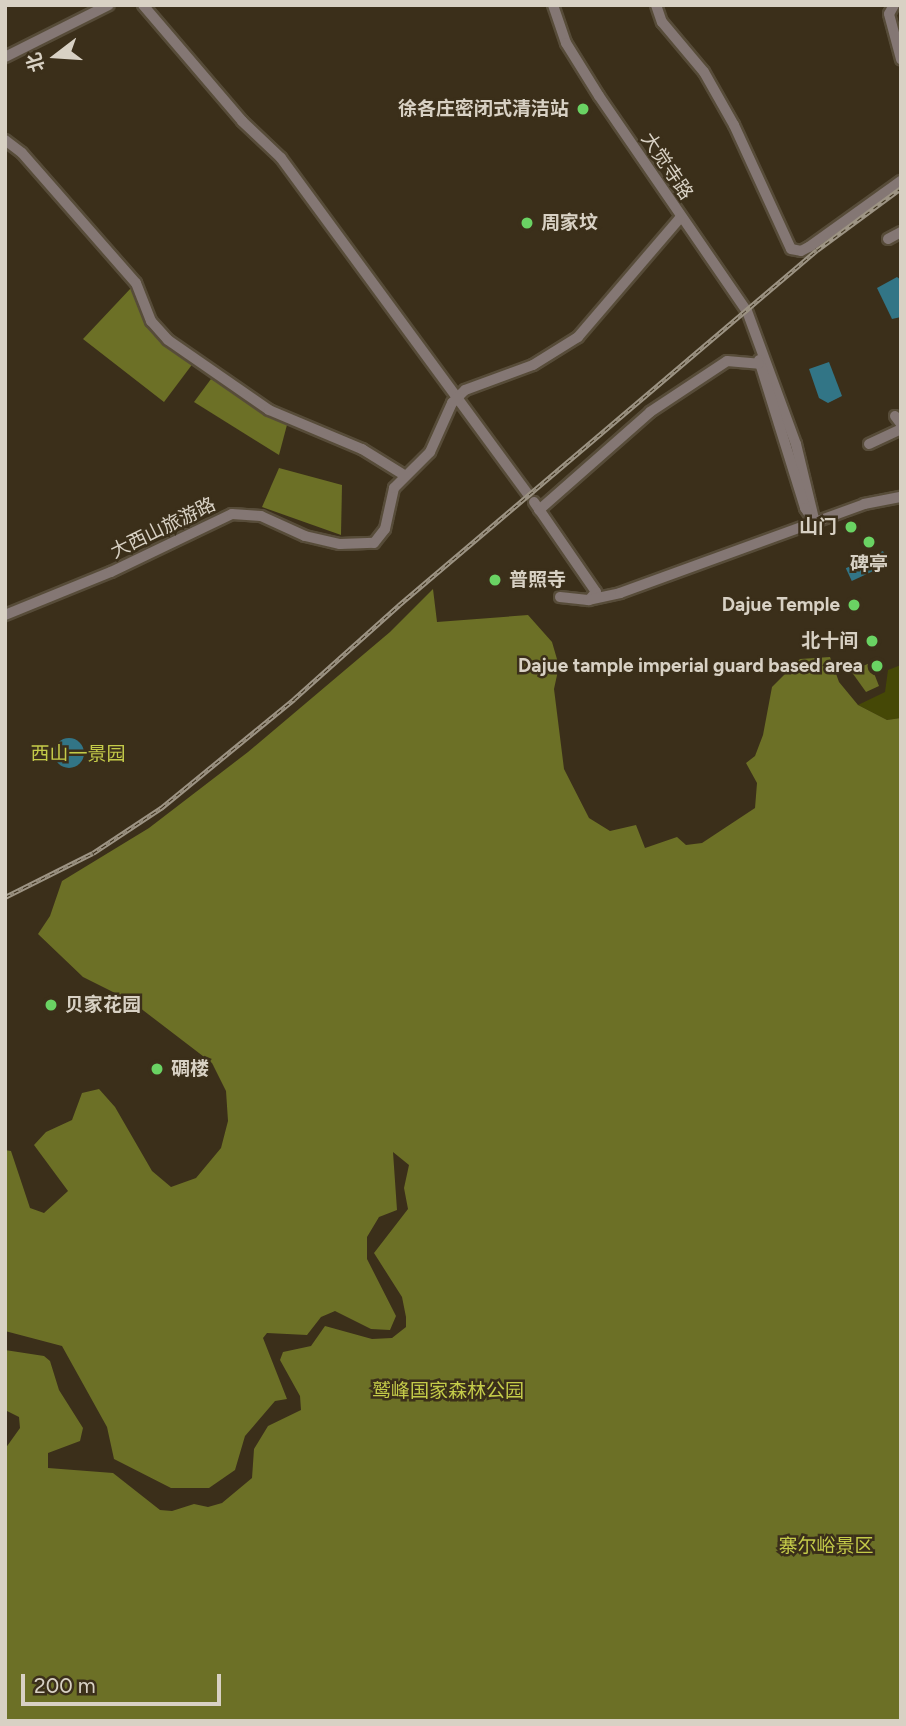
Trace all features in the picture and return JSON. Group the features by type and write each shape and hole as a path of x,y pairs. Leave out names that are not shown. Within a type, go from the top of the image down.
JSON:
{"street":[{"path":"5,57 109,5"},
{"path":"143,5 242,121 281,158 527,493"},
{"name":"大觉寺路","path":"553,5 566,43 747,311 813,507 815,523"},
{"path":"656,5 662,22 704,72 734,125 791,248 801,251 809,247 901,181"},
{"path":"894,5 889,14 901,59"},
{"path":"5,140 22,153 136,283 151,321 167,340 269,410 362,449 404,475"},
{"path":"456,398 472,387 533,365 572,342 601,315 681,217"},
{"path":"888,239 901,232"},
{"name":"大觉寺路","path":"758,342 759,364 805,508 815,523"},
{"path":"588,600 596,592 536,506 650,412 727,361 759,364"},
{"name":"大西山旅游路","path":"5,615 111,572 232,514 261,516 323,541 369,545 384,532 392,492 404,475 430,452 444,415 456,398"},
{"path":"869,444 899,423"},
{"path":"560,597 588,600 696,568 887,497 901,497"}],"shaded area":[{"path":"901,665 901,718 887,720 858,705 885,692 888,670"}],"green space":[{"path":"131,288 147,309 147,325 194,362 164,402 83,339"},
{"path":"211,379 288,421 279,455 194,402"},
{"path":"279,468 342,485 341,535 262,507"},
{"name":"鹫峰国家森林公园","path":"433,589 437,622 528,615 552,642 559,666 554,689 564,769 589,818 610,831 636,825 645,848 677,837 686,845 702,843 755,808 757,783 746,763 755,756 763,735 772,687 800,659 830,657 839,682 858,705 887,720 901,718 901,1721 5,1721 5,1449 20,1428 19,1417 5,1410 5,1350 44,1356 50,1361 59,1390 83,1428 80,1441 48,1453 48,1468 113,1473 160,1510 172,1511 194,1504 208,1507 222,1503 252,1478 254,1449 268,1426 301,1410 300,1396 280,1360 283,1352 311,1346 325,1326 372,1339 392,1338 406,1327 402,1297 374,1253 408,1209 404,1188 409,1165 393,1152 397,1210 379,1217 367,1237 367,1259 396,1316 390,1330 371,1329 335,1311 321,1317 307,1335 267,1333 263,1338 287,1399 275,1401 245,1436 235,1470 209,1488 171,1488 114,1459 107,1427 62,1346 5,1331 5,1150 11,1151 30,1208 44,1213 68,1191 34,1145 46,1132 72,1120 82,1093 99,1089 115,1107 152,1171 171,1187 196,1178 221,1148 228,1121 226,1091 212,1063 131,1001 83,977 38,934 50,916 62,881 149,828 248,752 390,632"},
{"path":"870,663 879,686 866,692 851,671"}],"water":[{"path":"897,277 901,280 901,317 892,319 877,288"},
{"path":"829,362 842,396 828,403 819,398 809,369"},
{"path":"883,551 889,564 852,581 846,568"},
{"path":"69,738 80,742 84,753 80,764 69,768 58,764 54,753 58,742"}],"railway":[{"path":"5,897 93,853 161,808 294,699 399,605 817,250 901,188"}],"place":[{"name":"徐各庄密闭式清洁站","path":"583,109"},
{"name":"周家坟","path":"527,223"},
{"name":"山门","path":"851,527"},
{"name":"碑亭","path":"869,542"},
{"name":"普照寺","path":"495,580"},
{"name":"Dajue Temple","path":"854,605"},
{"name":"北十间","path":"872,641"},
{"name":"Dajue tample imperial guard based area","path":"877,666"},
{"name":"贝家花园","path":"51,1005"},
{"name":"碉楼","path":"157,1069"}],"park label":[{"name":"西山一景园","path":"78,754"},
{"name":"寨尔峪景区","path":"826,1546"}]}
